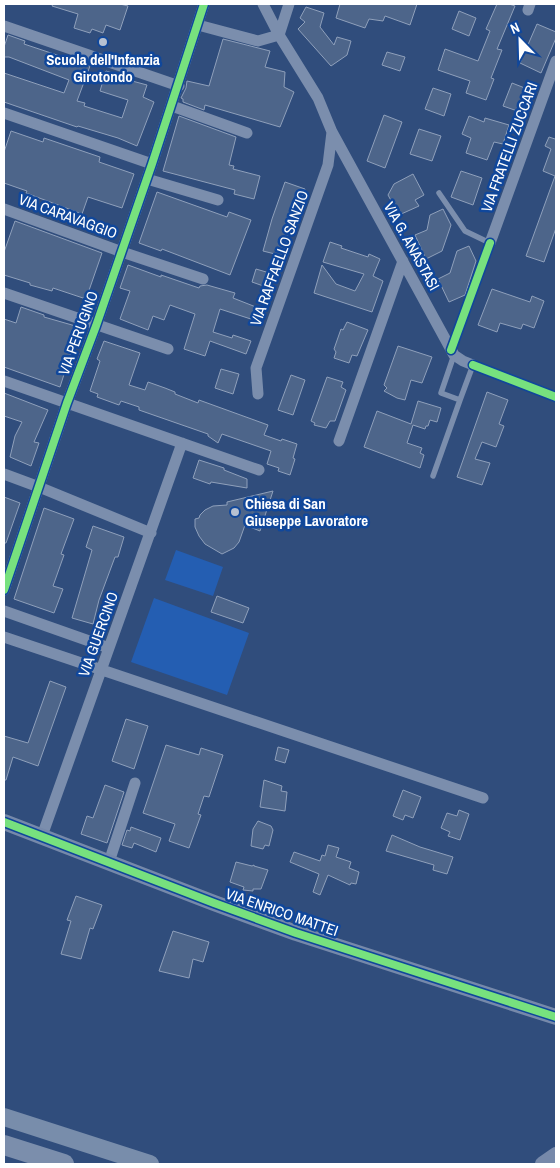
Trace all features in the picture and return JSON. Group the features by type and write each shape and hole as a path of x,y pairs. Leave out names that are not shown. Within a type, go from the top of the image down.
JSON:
{"highway":[{"path":"4,1145 64,1164"}],"main road":[{"path":"4,1117 150,1164"}],"street":[{"name":"VIA PERUGINO","path":"4,590 67,403 96,326 179,86 204,4"},
{"name":"VIA G. ANASTASI","path":"263,4 279,35 309,81 332,132 454,355"},
{"path":"198,25 258,41 279,35 290,4"},
{"path":"4,26 179,86"},
{"name":"VIA FRATELLI ZUCCARI","path":"490,243 556,61"},
{"path":"172,106 247,133"},
{"path":"4,113 152,164"},
{"name":"VIA RAFFAELLO SANZIO","path":"258,394 256,368 328,165 332,132"},
{"path":"147,179 218,200"},
{"name":"VIA CARAVAGGIO","path":"4,209 122,252 204,279"},
{"path":"339,441 403,261"},
{"path":"4,293 96,326 168,349"},
{"path":"454,355 462,361 473,365"},
{"path":"4,381 259,470"},
{"name":"VIA GUERCINO","path":"42,836 182,443"},
{"path":"4,474 151,533"},
{"path":"4,611 108,648"},
{"path":"4,636 484,798"},
{"path":"109,862 135,783"},
{"name":"VIA ENRICO MATTEI","path":"4,822 214,903 296,932 556,1017"},
{"path":"543,1164 556,1155"}],"lane":[{"path":"439,193 465,231 490,243"},
{"path":"454,355 441,393 460,400"},
{"path":"433,476 473,365"}],"shaded area":[{"path":"176,550 223,567 213,596 165,580"},
{"path":"154,598 249,633 227,695 131,662"}],"building":[{"path":"53,4 120,4 128,6 120,30 106,25 103,33 92,29 90,33 74,28 78,14 52,6"},
{"path":"340,4 417,4 410,25 385,16 383,21 369,19 365,28 336,18"},
{"path":"497,4 515,6 497,49 502,50 491,78 494,79 486,100 466,93 470,81 438,70 445,49 478,61 490,31 486,29"},
{"path":"306,7 324,13 320,27 334,45 337,37 351,41 347,55 331,66 298,29 305,22 300,18"},
{"path":"459,11 476,18 469,36 452,29"},
{"path":"537,24 556,32 556,38 541,73 520,63"},
{"path":"8,35 25,41 24,44 90,66 77,101 85,103 84,106 122,118 128,100 100,91 106,71 122,76 121,78 147,85 143,97 154,102 137,146 118,138 77,127 4,102 4,73 64,93 69,80 9,57 4,57 4,47"},
{"path":"223,39 270,51 265,67 285,72 284,87 294,92 280,127 205,105 204,110 183,102 181,98 187,81 209,86"},
{"path":"387,52 405,57 400,71 382,65"},
{"path":"512,83 535,92 526,114 503,106"},
{"path":"433,88 451,94 444,116 425,109"},
{"path":"384,115 402,122 385,168 367,161"},
{"path":"179,116 236,137 229,165 234,166 233,169 260,176 254,199 234,194 235,190 163,171"},
{"path":"469,116 484,122 485,118 509,125 503,144 494,142 487,160 466,153 471,138 462,134"},
{"path":"419,129 441,136 432,161 410,154"},
{"path":"11,131 43,142 44,138 100,157 99,162 134,174 122,208 88,197 82,214 4,183 4,152"},
{"path":"549,137 556,138 556,228 544,262 526,256 555,176 543,171 551,149 545,146"},
{"path":"461,171 482,178 473,205 451,197"},
{"path":"413,174 424,195 415,200 419,206 399,215 388,195 394,184"},
{"path":"285,182 305,189 292,221 283,256 263,251"},
{"path":"157,192 227,217 229,212 251,220 230,275 162,249 161,251 139,243"},
{"path":"443,209 451,225 442,251 426,259 415,235 427,230 430,215"},
{"path":"15,221 102,253 86,299 53,288 52,291 30,285 30,283 4,275 4,252"},
{"path":"330,242 342,246 341,248 368,257 369,254 380,259 373,276 383,281 372,312 314,293 322,265 336,284 355,291 364,274 323,262"},
{"path":"469,246 476,261 465,295 449,302 438,279 450,273 457,251"},
{"path":"128,265 199,288 200,286 207,285 235,293 233,298 261,309 257,321 220,309 213,332 232,338 233,335 251,341 246,354 210,341 205,356 184,349 195,314 170,305 164,320 153,316 148,330 120,319 130,291 120,288"},
{"path":"256,269 273,274 269,288 252,282"},
{"path":"492,289 530,302 532,296 544,301 534,328 523,324 521,329 500,323 497,332 478,325"},
{"path":"21,307 44,315 44,317 79,327 60,387 4,367 4,319 16,323"},
{"path":"347,322 368,330 357,356 352,355 349,363 334,358 336,352 334,349 341,329 343,330"},
{"path":"104,341 140,353 129,385 145,390 148,382 198,403 199,400 268,425 264,435 297,444 290,475 278,471 279,468 267,464 271,451 222,434 218,443 208,434 139,410 139,407 121,401 119,405 97,397 98,394 90,391 100,361 97,359"},
{"path":"398,346 432,357 422,383 411,380 405,400 384,391 387,388 384,385"},
{"path":"221,369 239,374 233,394 215,388"},
{"path":"291,375 305,380 293,415 278,410"},
{"path":"327,377 343,382 341,387 346,390 335,421 330,421 326,428 314,425 315,423 311,421"},
{"path":"487,392 508,400 499,424 504,426 496,447 482,442 475,459 490,463 482,485 457,477"},
{"path":"4,393 48,410 34,442 39,443 31,466 10,457 15,436 22,422 4,416"},
{"path":"418,401 441,408 437,422 430,420 425,429 413,425 407,443 422,448 420,453 424,455 420,468 364,447 377,411 411,424"},
{"path":"199,460 224,468 224,470 247,479 247,488 211,482 210,484 193,478"},
{"name":"Chiesa di San Giuseppe Lavoratore","path":"273,491 260,531 245,525 239,542 234,548 222,554 205,544 199,536 195,527 195,519 199,518 205,510 213,506 227,505 227,502"},
{"path":"4,497 20,503 6,543 4,543"},
{"path":"44,508 74,519 61,554 64,555 53,586 63,589 54,613 14,599"},
{"path":"93,526 124,537 118,557 115,557 99,600 93,624 72,618 92,550 86,547"},
{"path":"217,596 249,608 243,623 211,612"},
{"path":"50,681 66,687 38,766 13,757 6,780 4,780 4,736 28,743"},
{"path":"126,719 148,726 134,769 112,761"},
{"path":"166,745 199,755 201,748 223,755 209,797 204,796 198,814 201,815 189,848 169,841 175,824 143,813"},
{"path":"278,747 289,750 285,763 275,760"},
{"path":"264,780 282,786 281,791 287,792 285,811 260,807"},
{"path":"105,785 124,792 107,843 81,834 87,816 93,818"},
{"path":"403,790 421,797 413,818 405,815 403,820 393,816"},
{"path":"459,810 469,814 460,840 448,836 450,832 441,828 447,813 457,816"},
{"path":"258,821 271,826 273,830 269,846 265,845 263,849 251,846 253,829"},
{"path":"131,827 161,838 156,852 134,843 132,848 122,845 127,830 130,831"},
{"path":"392,835 420,847 453,857 447,874 433,870 434,865 386,851"},
{"path":"328,845 339,848 336,857 351,862 349,868 359,872 356,884 351,883 350,885 328,875 320,895 313,892 319,874 290,862 294,852 320,861 322,855 325,856"},
{"path":"236,862 268,870 261,889 253,889 253,891 243,890 244,887 230,882"},
{"path":"76,896 102,905 93,929 90,928 81,959 61,954 71,921 67,920"},
{"path":"173,931 209,942 203,962 193,959 189,978 159,971"}],"cycle path":[{"path":"4,590 67,403 96,326 152,164 204,4"},
{"path":"451,350 490,243"},
{"path":"473,365 556,397"},
{"path":"4,822 296,933 556,1017"}],"place":[{"name":"Scuola dell'Infanzia Girotondo","path":"103,42"},
{"name":"Chiesa di San Giuseppe Lavoratore","path":"235,512"}]}
